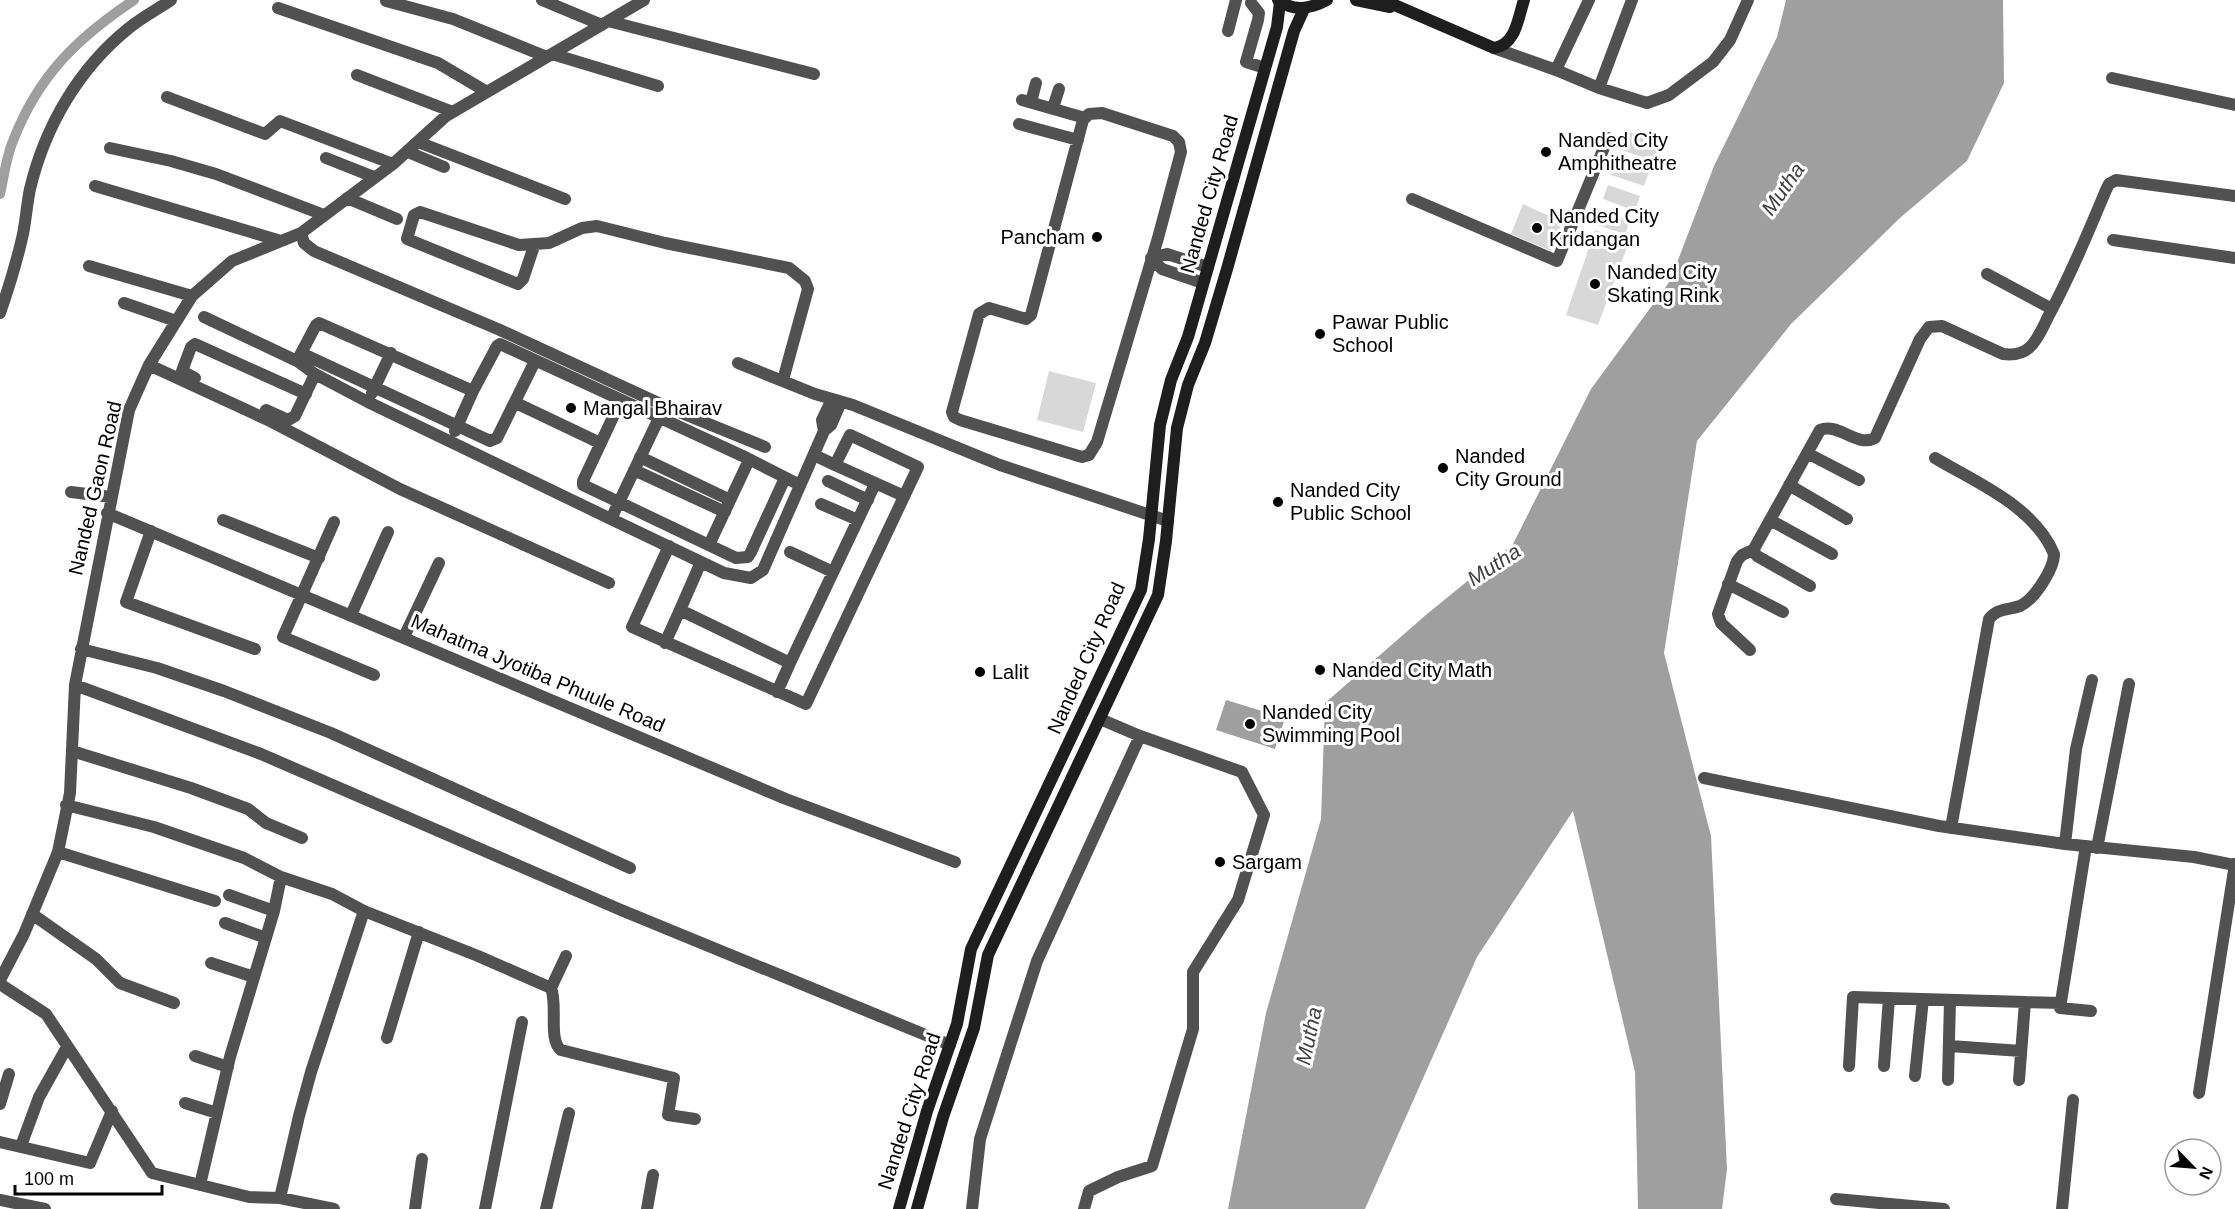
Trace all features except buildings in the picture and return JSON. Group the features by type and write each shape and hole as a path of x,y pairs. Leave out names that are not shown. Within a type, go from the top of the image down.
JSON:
{"street":[{"path":"0,313 16,264 30,189 40,154 56,118 76,84 110,45 130,27 171,0"},
{"path":"542,0 605,23 814,74"},
{"name":"Nanded Gaon Road","path":"0,982 58,852 70,793 75,685 129,410 149,365 192,296 232,261 301,233 408,152 446,116 644,0"},
{"path":"1227,31 1236,0"},
{"path":"1304,9 1327,0"},
{"path":"1356,0 1400,9"},
{"path":"1383,0 1494,48 1599,88 1647,103 1669,95 1713,62 1730,40 1748,0"},
{"path":"1494,48 1508,44 1512,38 1524,0"},
{"path":"1556,70 1589,0"},
{"path":"1599,88 1632,0"},
{"path":"386,1 453,19 549,55 658,86"},
{"name":"Nanded City Road","path":"899,1209 908,1172 957,1024 971,949 1141,590 1160,425 1171,380 1188,337 1277,27 1279,1 1304,9 1294,31 1227,269 1188,385 1178,428 1158,595 988,955 974,1028 943,1117 917,1209"},
{"path":"1251,3 1259,13 1246,62 1265,68"},
{"path":"278,8 438,63 487,92"},
{"path":"357,75 453,112"},
{"path":"2112,78 2235,105"},
{"path":"1036,83 1027,101 1085,118"},
{"path":"1053,108 1059,89"},
{"path":"167,98 265,134 280,121 393,164"},
{"path":"1102,113 1173,136 1179,142 1181,152 1097,442 1089,455 1082,457 954,417 952,412 979,315 989,308 1026,319 1031,315 1078,140 1085,118 1089,114 1102,113"},
{"path":"1019,123 1078,140"},
{"path":"1412,199 1557,261 1608,138"},
{"path":"418,142 565,199"},
{"path":"110,148 171,161 216,174 324,215"},
{"path":"408,152 444,167"},
{"path":"326,158 374,177"},
{"path":"1750,650 1719,618 1720,606 1740,557 1754,550 1816,435 1824,428 1864,441 1875,438 1920,339 1929,327 1942,326 2003,354 2010,355 2028,350 2052,309 2109,183 2116,180 2235,196"},
{"path":"95,186 281,241"},
{"path":"347,198 397,219"},
{"path":"534,246 523,279 518,284 406,239 414,215 420,212 519,245 534,246 549,243 582,228 597,226 665,243 789,268 805,280 808,290 783,380"},
{"path":"301,233 304,243 314,250 501,330 667,407 765,447"},
{"path":"2113,240 2235,258"},
{"path":"1151,258 1167,254 1208,267"},
{"path":"1151,258 1162,269 1203,283"},
{"path":"88,266 192,296"},
{"path":"1987,274 2052,309"},
{"path":"124,303 176,321"},
{"path":"204,317 375,387 493,441 498,438 535,361"},
{"path":"299,357 319,323 473,391"},
{"path":"306,394 197,344 191,347 182,368 184,374 288,420 295,416 306,394 315,374"},
{"path":"450,442 473,391 498,345 749,459 800,485"},
{"path":"368,402 391,353"},
{"path":"299,357 315,374 368,402 724,573 751,578 763,570 824,431 831,425 837,401"},
{"path":"738,363 1000,465 1168,521"},
{"path":"149,365 268,420 400,489 609,583"},
{"path":"621,400 583,484 736,558 748,557 785,478"},
{"path":"516,403 600,443"},
{"path":"611,519 659,418"},
{"path":"669,546 632,626 665,643 806,704 918,465 850,435 835,465"},
{"path":"1807,453 1859,480"},
{"path":"814,455 904,496"},
{"path":"640,457 730,500"},
{"path":"1935,458 1996,494 2024,514 2034,524 2054,554 2052,567 2028,601 2018,607 1997,612 1989,619 1951,828"},
{"path":"709,544 749,459"},
{"path":"634,470 725,512"},
{"path":"828,482 868,500"},
{"path":"777,692 875,484"},
{"path":"1789,486 1847,519"},
{"path":"71,492 111,496"},
{"path":"821,504 858,520"},
{"name":"Mahatma Jyotiba Phuule Road","path":"107,513 786,799 955,862"},
{"path":"223,520 318,558"},
{"path":"1770,520 1832,554"},
{"path":"334,522 283,637 374,675"},
{"path":"151,531 126,602 255,649"},
{"path":"351,615 388,532"},
{"path":"1754,550 1757,556 1810,586"},
{"path":"790,552 833,572"},
{"path":"665,643 701,562"},
{"path":"404,637 439,563"},
{"path":"1728,584 1783,612"},
{"path":"680,610 790,663"},
{"path":"81,649 157,668 225,691 320,729 630,868"},
{"path":"2065,844 2076,749 2092,680"},
{"path":"2091,1011 2060,1008 2092,847 2129,684"},
{"path":"75,685 261,754 621,910 950,1045"},
{"path":"1084,1209 1089,1191 1152,1166 1193,1029 1193,972 1238,900 1264,815 1242,772 1140,736 1100,719"},
{"path":"972,1209 980,1139 1037,961 1140,736"},
{"path":"72,751 191,788 248,809 266,823 302,838"},
{"path":"1704,778 1951,828 2235,864 2199,1093"},
{"path":"66,805 154,827 244,858 281,877 332,894 364,911 551,988"},
{"path":"58,852 215,901"},
{"path":"200,1185 228,1067 274,911 281,877"},
{"path":"229,895 274,911"},
{"path":"276,1201 311,1072 364,911"},
{"path":"32,914 96,959 120,983 174,1002"},
{"path":"225,923 266,938"},
{"path":"387,1038 419,932"},
{"path":"566,956 551,988 555,999 554,1036 557,1047 561,1050 674,1078 668,1115 695,1119"},
{"path":"211,963 254,977"},
{"path":"966,978 983,980"},
{"path":"0,982 46,1014 153,1173 249,1197 334,1209"},
{"path":"1849,1066 1853,997 2061,1003"},
{"path":"1884,1066 1889,998"},
{"path":"1915,1076 1923,999"},
{"path":"1948,1080 1950,1000"},
{"path":"2019,1080 2025,1002"},
{"path":"485,1209 522,1022"},
{"path":"1950,1046 2021,1051"},
{"path":"21,1146 39,1097 67,1047"},
{"path":"195,1056 228,1067"},
{"path":"0,1104 9,1074"},
{"path":"2062,1209 2073,1100"},
{"path":"185,1103 217,1113"},
{"path":"0,1142 90,1163 112,1111"},
{"path":"546,1209 570,1113"},
{"path":"415,1209 422,1159"},
{"path":"647,1209 653,1175"},
{"path":"1836,1199 1944,1209"},
{"path":"0,1200 45,1209"}],"shaded area":[{"path":"1627,131 1660,145 1654,161 1619,149"},
{"path":"1616,160 1649,172 1644,186 1611,175"},
{"path":"1608,185 1640,196 1635,211 1603,199"},
{"name":"Nanded City Kridangan","path":"1523,204 1562,222 1551,251 1511,234"},
{"path":"1600,210 1630,221 1625,234 1594,224"},
{"name":"Nanded City Skating Rink","path":"1595,230 1629,242 1598,325 1566,315"},
{"path":"1049,371 1096,383 1083,432 1037,420"}],"water":[{"name":"Mutha","path":"1786,0 2003,0 2004,83 1967,161 1901,217 1791,324 1697,441 1664,653 1711,836 1727,1169 1722,1209 1638,1209 1635,1072 1573,811 1477,957 1365,1209 1228,1209 1266,1013 1321,819 1325,703 1427,614 1513,544 1591,389 1670,281 1714,166 1777,37"},
{"name":"Nanded City Swimming Pool","path":"1226,700 1285,718 1275,749 1216,730"}],"waterway":[{"path":"0,194 13,141 34,97 47,78 77,44 134,0"}],"place":[{"name":"Nanded City Amphitheatre","path":"1546,152"},
{"name":"Nanded City Kridangan","path":"1537,228"},
{"name":"Pancham","path":"1097,237"},
{"name":"Nanded City Skating Rink","path":"1595,284"},
{"name":"Pawar Public School","path":"1320,334"},
{"name":"Mangal Bhairav","path":"571,408"},
{"name":"Nanded City Ground","path":"1443,468"},
{"name":"Nanded City Public School","path":"1278,502"},
{"name":"Nanded City Math","path":"1320,670"},
{"name":"Lalit","path":"980,672"},
{"name":"Nanded City Swimming Pool","path":"1250,724"},
{"name":"Sargam","path":"1220,862"}]}
